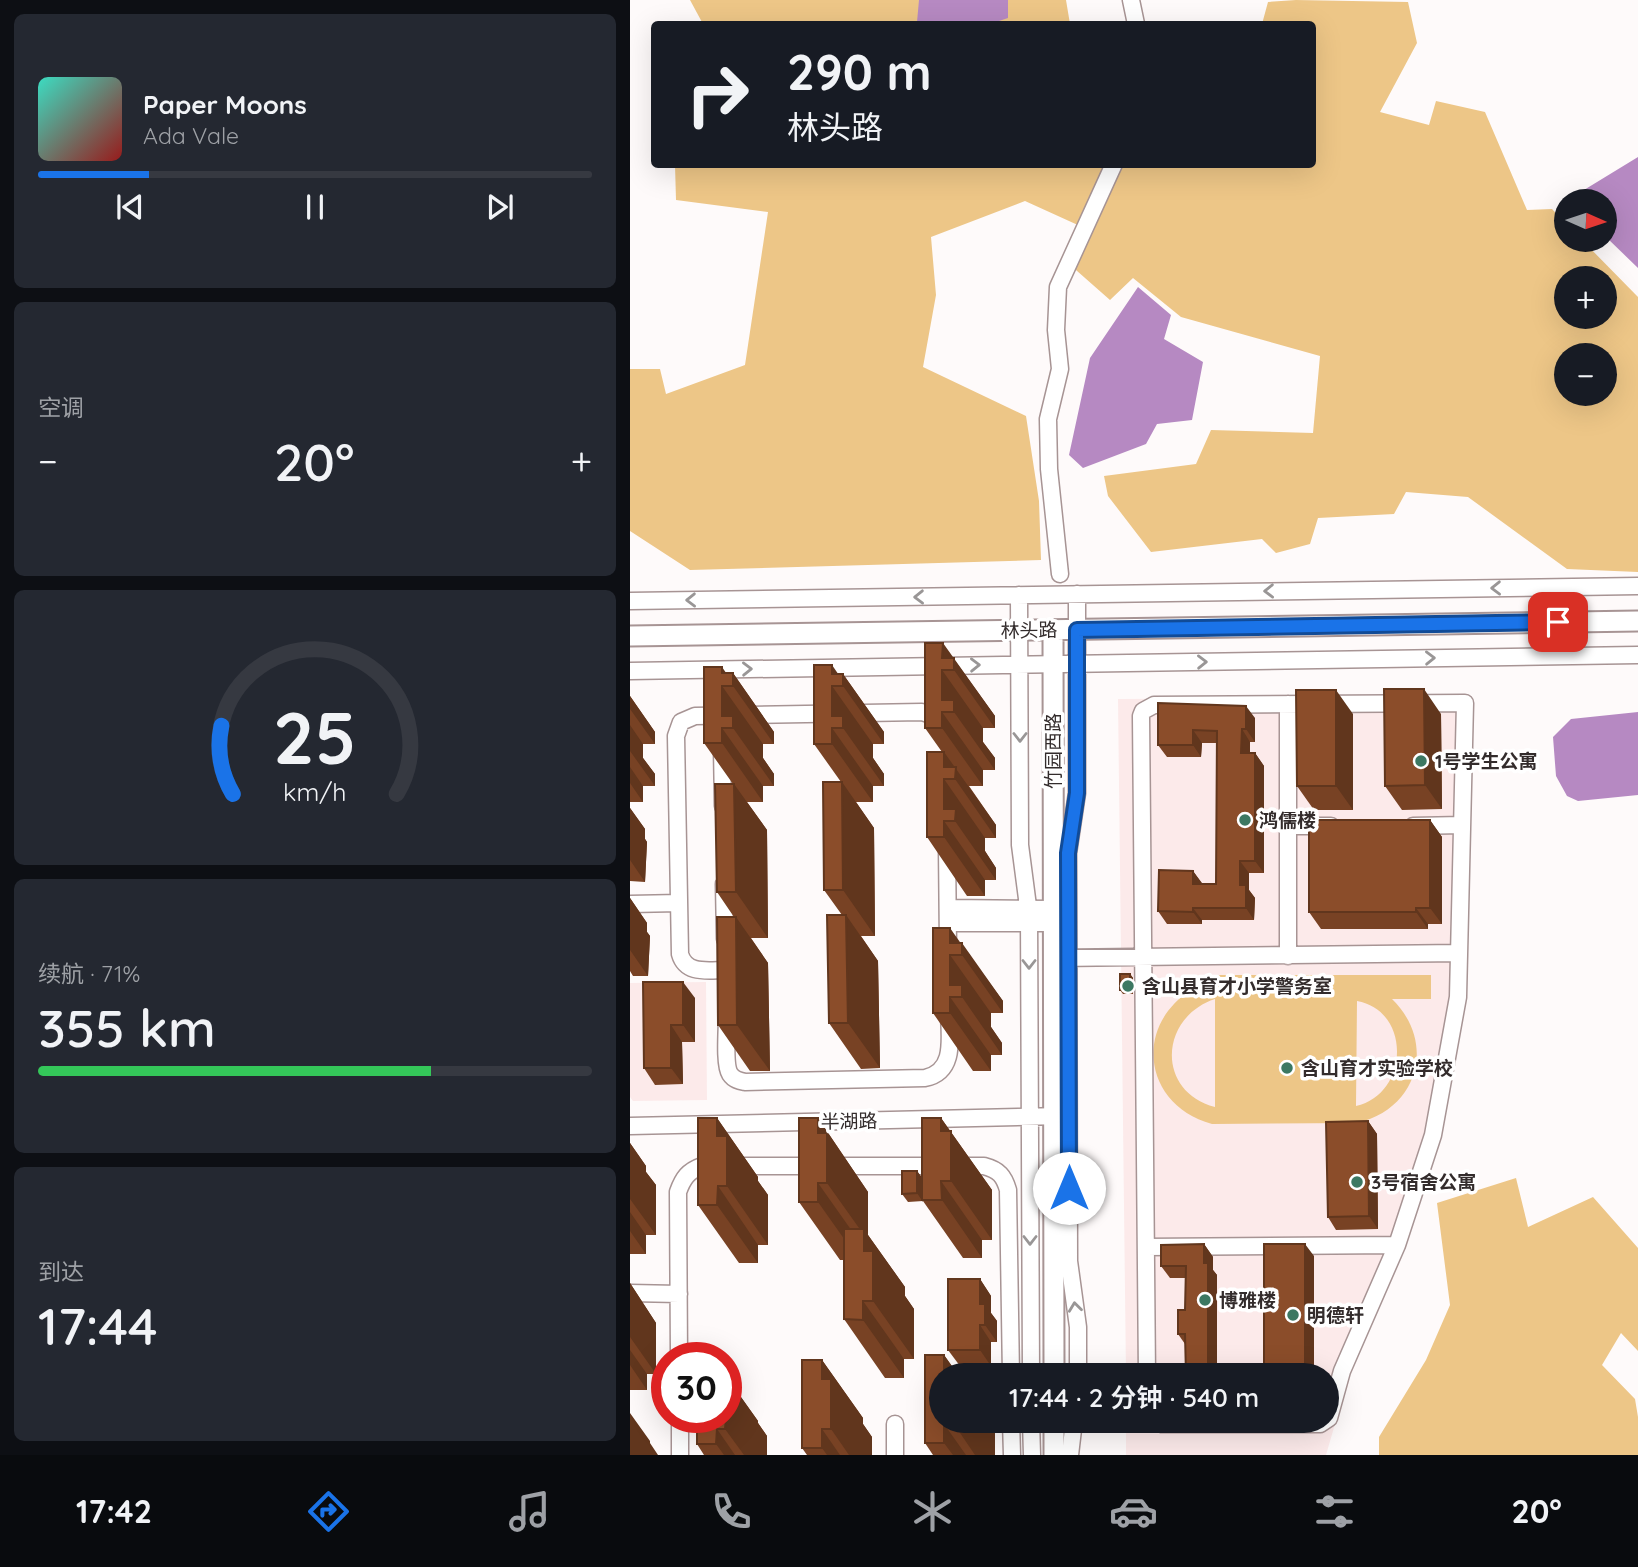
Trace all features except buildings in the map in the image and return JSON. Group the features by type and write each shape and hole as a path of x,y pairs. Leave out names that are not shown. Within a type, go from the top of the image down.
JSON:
{"main road":[{"name":"林头路","path":"630,636 1638,621"},
{"name":"竹园西路","path":"1052,630 1053,958 1061,1116 1054,1363"},
{"path":"1054,1433 1054,1455"}],"street":[{"path":"1131,0 1135,21"},
{"path":"1060,574 1049,469 1048,419 1060,369 1056,330 1058,287 1112,168"},
{"path":"630,601 1638,586"},
{"path":"1077,594 1077,793 1068,853 1061,1116 1069,1261 1078,1327 1078,1363"},
{"path":"1020,595 1020,845 1029,916 1031,1363"},
{"path":"630,671 1638,654"},
{"path":"1147,1363 1143,711 1154,705 1465,703 1458,997 1433,1135 1397,1245 1339,1382"},
{"path":"1287,704 1288,956"},
{"path":"726,984 694,970 682,961 680,954 678,729 681,722 687,718 721,715 922,712 937,717 942,724 945,746"},
{"path":"721,715 723,822"},
{"path":"1395,826 1462,825"},
{"path":"1288,826 1341,826"},
{"path":"946,827 948,961"},
{"path":"724,863 727,1067 737,1080 745,1082 934,1076 943,1070 950,1051 949,1000"},
{"path":"630,904 679,902"},
{"path":"948,916 1053,916"},
{"path":"1053,958 1458,953"},
{"name":"半湖路","path":"630,1126 1061,1116"},
{"path":"679,1342 678,1192 682,1179 691,1170 702,1166 984,1166 996,1169 1004,1178 1008,1190 1011,1363"},
{"path":"1146,1247 1397,1245"},
{"path":"630,1293 679,1294"},
{"path":"894,1424 895,1455"},
{"path":"680,1433 680,1455"},
{"path":"1012,1433 1012,1455"},
{"path":"1031,1433 1032,1455"},
{"path":"1070,1455 1073,1433"}],"shaded area":[{"path":"690,0 1066,0 1070,21 701,21"},
{"path":"919,0 1008,0 1008,18 999,21 917,21"},
{"path":"1268,2 1408,2 1417,43 1380,112 1429,125 1436,101 1485,112 1527,210 1554,211 1554,252 1594,252 1608,266 1554,266 1554,329 1617,329 1617,276 1638,297 1638,572 1567,569 1468,497 1406,492 1394,514 1318,518 1310,544 1276,553 1262,539 1151,552 1108,496 1104,476 1196,464 1211,430 1313,433 1320,356 1181,317 1133,278 1110,300 1068,263 1091,231 1025,201 931,237 936,295 923,367 1026,416 1039,501 1041,560 690,570 630,531 630,369 660,369 666,394 745,365 768,212 676,200 675,168 1316,168 1316,21 1263,21"},
{"path":"1638,157 1638,268 1617,248 1617,189 1586,189"},
{"path":"1138,287 1171,315 1164,339 1203,362 1192,420 1157,424 1146,444 1083,468 1069,455 1090,358"},
{"name":"含山育才实验学校","path":"1472,697 1465,996 1393,1273 1349,1376 1339,1410 1339,1363 1126,1363 1118,699"},
{"path":"1638,712 1638,795 1578,801 1567,796 1556,776 1553,737 1571,719"},
{"path":"1191,975 1431,975 1431,999 1392,999 1406,1016 1414,1035 1417,1054 1407,1089 1395,1104 1378,1115 1357,1123 1212,1124 1189,1115 1172,1101 1160,1084 1154,1064 1154,1044 1160,1024 1172,1006 1191,990","holes":["1215,999 1215,1107 1196,1099 1182,1086 1174,1071 1172,1054 1175,1037 1183,1021 1197,1008","1357,1001 1375,1008 1388,1020 1395,1035 1397,1053 1394,1070 1386,1086 1374,1098 1356,1106"]},
{"path":"706,982 707,1100 633,1101 630,1097 630,983"},
{"path":"1516,1178 1528,1227 1593,1197 1638,1248 1638,1351 1621,1333 1602,1365 1635,1399 1638,1455 1379,1455 1379,1437 1426,1360 1450,1305 1437,1203"},
{"name":"含山育才实验学校","path":"1126,1433 1332,1433 1326,1455 1126,1455"}],"place":[{"name":"1号学生公寓","path":"1421,761"},
{"name":"鸿儒楼","path":"1245,820"},
{"name":"含山县育才小学警务室","path":"1128,986"},
{"name":"含山育才实验学校","path":"1287,1068"},
{"name":"3号宿舍公寓","path":"1357,1182"},
{"name":"博雅楼","path":"1205,1300"},
{"name":"明德轩","path":"1293,1315"}],"route":[{"path":"1069,1188 1068,853 1077,793 1077,630 1558,622"}]}
